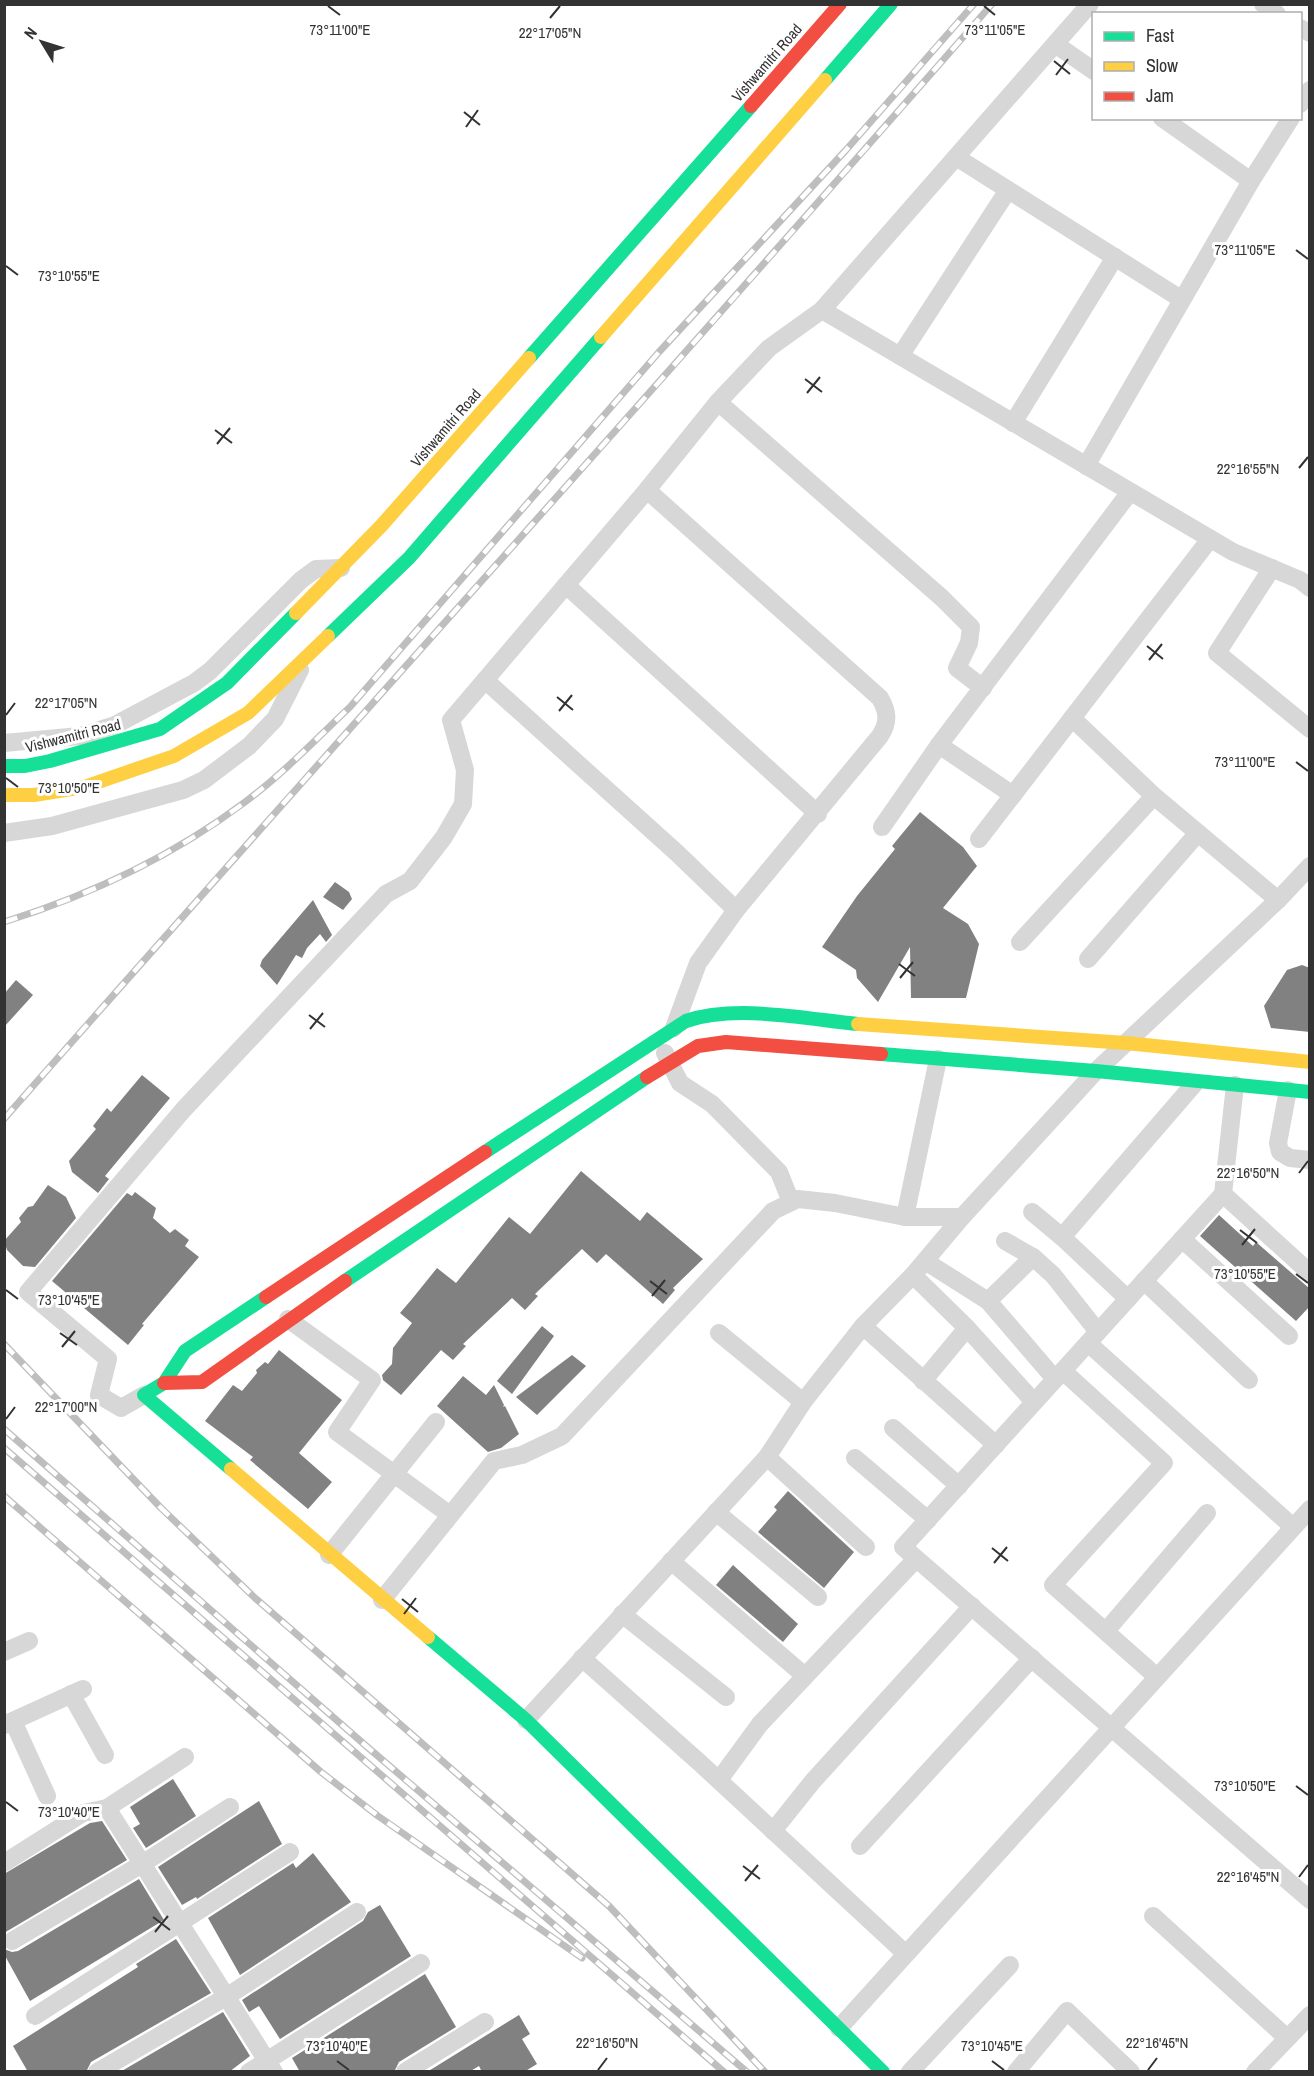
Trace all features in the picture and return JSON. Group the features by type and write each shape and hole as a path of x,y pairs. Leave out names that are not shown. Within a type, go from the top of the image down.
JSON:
{"street":[{"name":"Vishwamitri Road","path":"4,766 25,766 60,758 112,745 160,729 227,683 382,525 840,4"},
{"path":"4,795 34,795 84,787 125,775 174,756 248,713 409,558 891,4"},
{"path":"1090,4 822,310 769,348 718,402 647,490 451,720 465,770 463,804 444,837 410,881 386,894 184,1109 28,1292 108,1359 99,1395 120,1408 164,1383 185,1351 657,1038 701,1016 747,1014 931,1031 1126,1043 1310,1062"},
{"path":"1055,44 1092,70"},
{"path":"1165,120 1251,181"},
{"path":"1086,465 1251,181 1290,120"},
{"path":"956,157 1182,299"},
{"path":"900,356 1008,190"},
{"path":"1013,423 1115,256"},
{"path":"822,310 1210,539 1233,552 1300,580 1310,588"},
{"path":"718,402 942,598 971,627 969,643 957,668 983,688"},
{"path":"647,490 880,698 887,710 887,720 880,736 818,814 736,910 698,963 674,1028"},
{"path":"882,827 939,745 1130,492"},
{"path":"979,839 1210,539"},
{"path":"4,743 80,736 115,725 148,708 210,671 301,580 316,569 341,568"},
{"path":"1272,568 1216,653 1310,729"},
{"path":"566,585 818,814"},
{"path":"4,833 52,826 183,789 204,780 249,746 275,719 308,655"},
{"path":"485,680 677,853 736,910"},
{"path":"1072,718 1154,796 1278,900"},
{"path":"939,745 1013,795"},
{"path":"1020,942 1154,796"},
{"path":"1088,959 1198,833"},
{"path":"526,1720 767,1457 803,1402 863,1326 919,1268 962,1217 1096,1071 1278,900 1310,866"},
{"path":"657,1038 680,1083 712,1104 779,1172 790,1202"},
{"path":"164,1383 202,1382 288,1319 670,1062 698,1046 726,1042 1096,1071 1195,1083 1310,1092"},
{"path":"905,1217 938,1059"},
{"path":"1062,1237 1195,1083"},
{"path":"1235,1085 1223,1194 903,1547 1307,1894"},
{"path":"1288,1090 1278,1143 1280,1152 1290,1158 1310,1160"},
{"path":"1223,1194 1310,1273"},
{"path":"382,1600 494,1461 522,1455 562,1436 772,1211 798,1199 835,1203 905,1217 962,1217"},
{"path":"1032,1212 1128,1299"},
{"path":"1182,1239 1289,1336"},
{"path":"1005,1241 1033,1257 1053,1275 1093,1337 1293,1527"},
{"path":"988,1302 1033,1257"},
{"path":"919,1268 988,1302 1059,1375 1164,1462 1053,1585 1157,1677"},
{"path":"919,1268 967,1328 1034,1402"},
{"path":"1144,1281 1249,1380"},
{"path":"288,1319 372,1380 337,1432 450,1515"},
{"path":"863,1326 996,1445"},
{"path":"923,1381 967,1328"},
{"path":"719,1333 803,1402"},
{"path":"144,1395 329,1555 526,1720 883,2072"},
{"path":"329,1555 436,1422"},
{"path":"893,1428 959,1486"},
{"path":"767,1457 866,1547"},
{"path":"855,1458 928,1520"},
{"path":"839,2028 1310,1509"},
{"path":"716,1512 818,1597"},
{"path":"1106,1631 1207,1513"},
{"path":"719,1780 760,1724 916,1559"},
{"path":"671,1561 805,1676"},
{"path":"773,1831 813,1781 972,1606"},
{"path":"622,1614 726,1697"},
{"path":"4,1652 28,1641"},
{"path":"582,1658 719,1780 906,1954"},
{"path":"860,1846 1032,1658"},
{"path":"47,1796 8,1723 77,1691 105,1755"},
{"path":"4,1863 83,1813 107,1808 185,1757"},
{"path":"12,1941 142,1864 230,1807"},
{"path":"107,1808 270,2066"},
{"path":"35,2016 290,1852"},
{"path":"97,2072 226,1997 357,1912"},
{"path":"1153,1916 1287,2038"},
{"path":"249,2072 270,2066 421,1963"},
{"path":"910,2072 1010,1965"},
{"path":"1016,2072 1067,2011 1122,2069"},
{"path":"1255,2072 1310,2015"},
{"path":"405,2072 485,2022"}],"building":[{"path":"920,812 963,847 977,866 943,908 968,924 979,944 966,998 911,998 910,947 878,1002 857,978 856,970 822,947 857,896 895,849 892,846"},
{"path":"335,882 349,892 352,899 343,910 323,897"},
{"path":"313,900 332,935 326,942 320,934 307,948 302,958 296,955 277,985 260,966 262,960"},
{"path":"1302,965 1310,968 1310,1032 1271,1028 1264,1006 1287,970"},
{"path":"16,980 33,995 4,1027 4,994"},
{"path":"142,1075 170,1098 105,1176 109,1179 98,1193 72,1172 69,1161 96,1129 93,1126 107,1108 111,1112"},
{"path":"581,1171 640,1221 647,1212 703,1259 673,1288 675,1290 663,1304 606,1254 597,1263 582,1249 535,1294 538,1296 525,1310 512,1298 463,1344 466,1346 453,1360 441,1350 401,1395 383,1380 382,1375 392,1364 393,1348 412,1323 400,1313 437,1268 456,1283 509,1217 530,1234"},
{"path":"48,1185 66,1197 76,1218 35,1267 23,1266 7,1250 4,1241 21,1222 19,1218 28,1207 33,1206"},
{"path":"135,1192 156,1208 153,1218 170,1233 175,1229 189,1240 185,1246 199,1257 142,1324 144,1325 128,1345 52,1281 127,1193 132,1196"},
{"path":"1219,1215 1253,1246 1256,1242 1310,1289 1310,1306 1296,1321 1200,1236"},
{"path":"542,1326 554,1336 512,1394 497,1381"},
{"path":"279,1350 342,1400 299,1453 332,1482 308,1509 250,1460 253,1457 205,1421 233,1385 242,1391 257,1373 256,1370 265,1362 268,1364"},
{"path":"572,1355 586,1366 537,1415 516,1397"},
{"path":"463,1376 486,1395 494,1385 503,1407 505,1406 519,1434 501,1448 488,1452 437,1406"},
{"path":"788,1491 854,1552 824,1588 758,1532 777,1510 774,1507"},
{"path":"733,1565 798,1624 783,1642 716,1585"},
{"path":"173,1779 196,1816 146,1848 133,1828 140,1824 130,1807"},
{"path":"259,1801 282,1844 197,1899 196,1897 182,1905 158,1867"},
{"path":"102,1821 127,1860 4,1933 4,1874 90,1823"},
{"path":"313,1853 351,1902 240,1975 208,1918 293,1863 296,1868"},
{"path":"139,1879 164,1920 30,2001 4,1954 4,1949 12,1952 18,1951"},
{"path":"380,1905 411,1956 280,2039 259,2006 249,2012 242,2000 363,1921 368,1912"},
{"path":"176,1939 211,1993 91,2062 86,2072 28,2072 13,2046 138,1967 136,1964"},
{"path":"425,1974 456,2027 399,2062 394,2072 300,2072 292,2058"},
{"path":"223,2012 250,2056 229,2072 120,2072"},
{"path":"519,2015 530,2034 522,2039 537,2064 524,2072 482,2072 479,2066 469,2072 427,2072"}],"railway":[{"path":"4,922 68,899 160,857 218,822 273,780 299,756 350,707 659,352 846,150 974,4"},
{"path":"4,1119 992,4"},
{"path":"4,1344 161,1508 255,1598 609,1906 765,2072"},
{"path":"4,1429 365,1745 747,2072"},
{"path":"4,1448 724,2072"},
{"path":"4,1496 321,1772 378,1816 582,1958"}],"traffic: fast":[{"path":"825,80 891,4"},
{"path":"529,358 751,106"},
{"path":"328,636 409,558 601,337"},
{"path":"4,766 25,766 50,761 160,729 227,683 296,613"},
{"path":"485,1152 686,1021 706,1016 749,1013 858,1024"},
{"path":"881,1054 1096,1071 1310,1092"},
{"path":"345,1281 647,1077"},
{"path":"231,1469 144,1395 164,1383 185,1351 266,1297"},
{"path":"428,1637 526,1720 883,2072"}],"traffic: slow":[{"path":"601,337 825,80"},
{"path":"296,613 382,525 529,358"},
{"path":"4,795 34,795 84,787 174,756 248,713 328,636"},
{"path":"858,1024 1126,1043 1310,1062"},
{"path":"231,1469 428,1637"}],"traffic: jam":[{"path":"751,106 840,4"},
{"path":"647,1077 698,1046 726,1042 881,1054"},
{"path":"266,1297 485,1152"},
{"path":"164,1383 202,1382 345,1281"}]}
